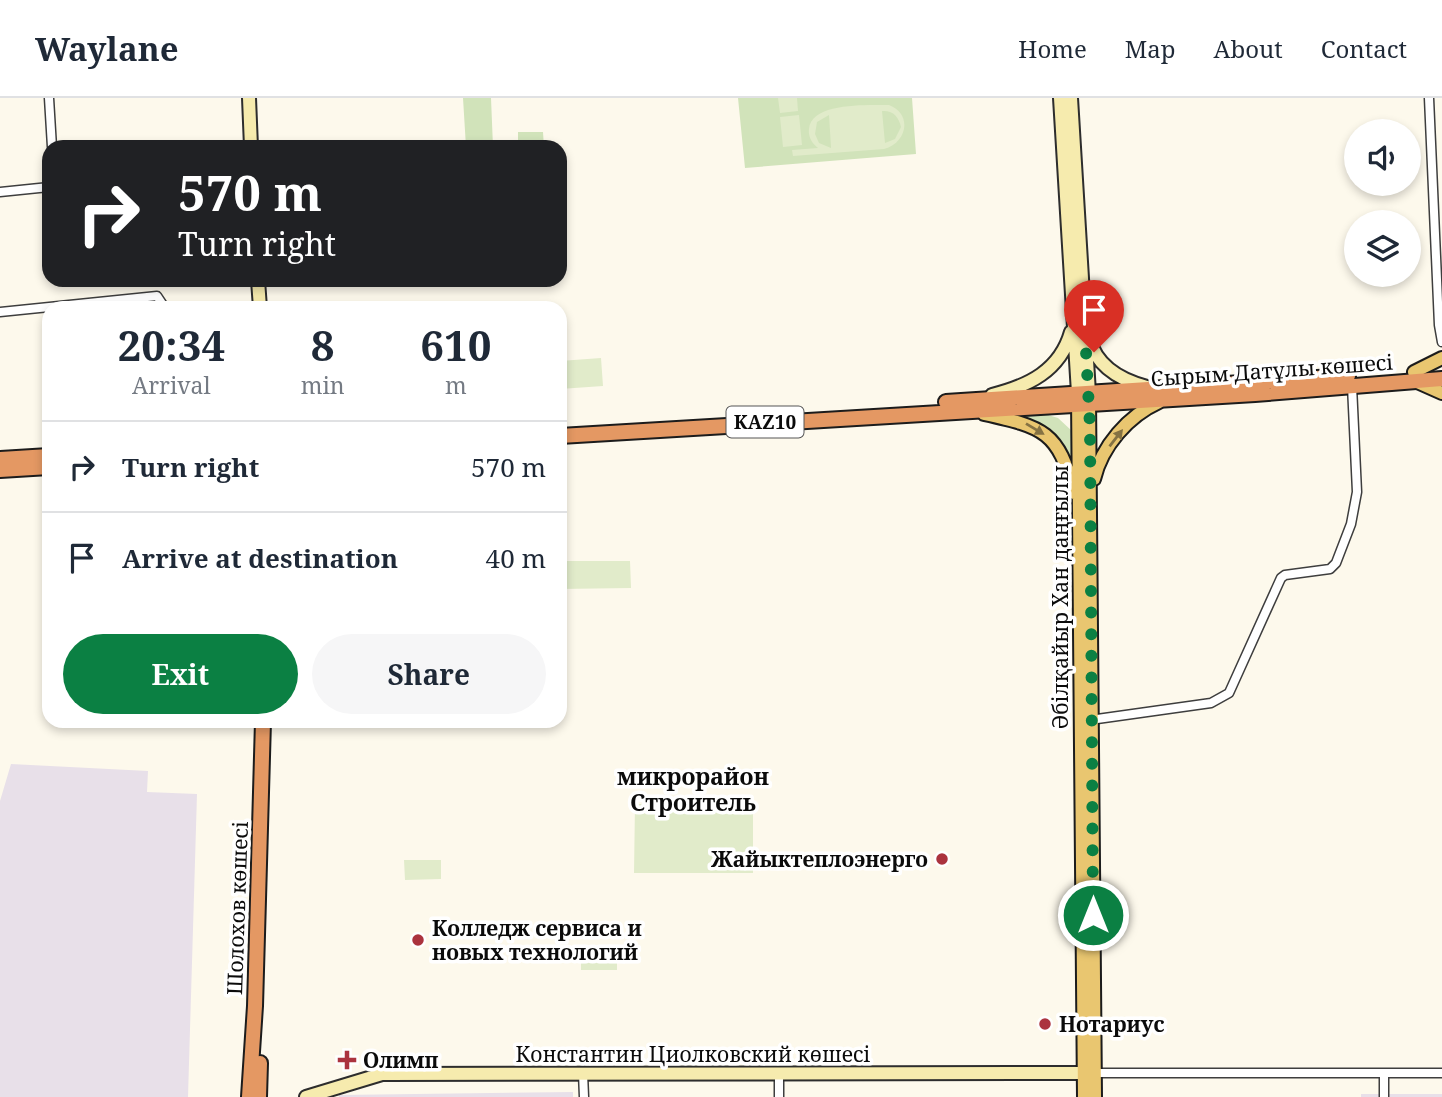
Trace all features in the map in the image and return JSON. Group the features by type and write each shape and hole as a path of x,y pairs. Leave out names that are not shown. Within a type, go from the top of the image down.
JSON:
{"highway":[{"name":"Сырым Датұлы көшесі","path":"1084,399 1152,388 1352,380 1415,376 1442,370"},
{"name":"Сырым Датұлы көшесі","path":"1415,376 1442,379"},
{"name":"Сырым Датұлы көшесі","path":"567,427 1084,399 1166,399 1352,380"},
{"name":"Сырым Датұлы көшесі","path":"567,435 970,405"},
{"path":"0,459 42,456"},
{"path":"0,470 42,467"},
{"name":"Шолохов көшесі","path":"249,1097 255,1006 263,728"},
{"name":"Шолохов көшесі","path":"259,1097 272,728"}],"main road":[{"path":"249,98 251,140"},
{"name":"Әбілқайыр Хан даңғылы","path":"1060,98 1079,314"},
{"name":"Әбілқайыр Хан даңғылы","path":"1071,98 1079,314 1090,496 1086,721 1089,1073 1084,1097"},
{"path":"1079,314 1099,361 1121,377 1152,388"},
{"path":"970,405 1030,382 1044,373 1061,356 1079,314"},
{"path":"1442,358 1415,376 1442,393"},
{"name":"Әбілқайыр Хан даңғылы","path":"1084,399 1079,528 1086,721"},
{"path":"1090,496 1098,465 1120,431 1140,410 1166,399"},
{"path":"970,405 1027,424 1048,438 1065,460 1074,492 1079,528"},
{"name":"Әбілқайыр Хан даңғылы","path":"1089,1073 1095,1097"},
{"name":"Константин Циолковский көшесі","path":"306,1097 382,1074 1089,1073"}],"street":[{"path":"49,98 52,140"},
{"path":"1429,98 1439,332 1442,342"},
{"path":"0,192 42,188"},
{"path":"108,301 157,296 160,301"},
{"path":"0,312 42,308"},
{"path":"1086,721 1211,703 1228,693 1281,578 1285,575 1324,570 1336,563 1352,524 1357,492 1352,380"},
{"path":"583,1073 584,1097"},
{"path":"779,1073 779,1097"},
{"path":"1089,1073 1442,1073"},
{"path":"1384,1073 1384,1097"}],"shaded area":[{"path":"11,764 148,771 147,792 197,794 188,1097 0,1097 0,801"},
{"path":"573,1092 573,1097 339,1097 339,1095"},
{"path":"1361,1094 1442,1094 1442,1097 1361,1097"}],"green space":[{"path":"463,98 491,98 493,140 466,140"},
{"path":"738,98 912,98 916,154 745,168"},
{"path":"778,98 797,98 798,111 780,113"},
{"path":"855,105 889,105 897,109 904,121 902,135 892,146 884,149 793,156 792,150 818,148 811,140 809,129 812,120 819,114","holes":["882,111 895,115 901,127 895,139 885,143","829,115 831,147 831,148 819,143 815,134 817,122"]},
{"path":"799,115 802,145 783,147 780,117"},
{"path":"518,132 543,132 544,140 518,140"},
{"path":"601,358 603,386 567,389 567,360"},
{"path":"1045,414 1058,418 1072,431 1075,483 1068,459 1014,416"},
{"path":"567,561 630,561 631,588 567,589"},
{"path":"635,804 753,806 753,873 634,873"},
{"path":"404,860 441,860 441,879 405,880"},
{"path":"581,953 617,954 617,970 581,970"}],"place":[{"name":"Жайыктеплоэнерго","path":"942,859"},
{"name":"Колледж сервиса и новых технологий","path":"418,940"},
{"name":"Нотариус","path":"1045,1024"},
{"name":"Олимп","path":"347,1060"}],"district":[{"name":"микрорайон Строитель","path":"693,789"}],"route":[{"path":"1093,915 1090,427 1084,314 1094,352"}]}
